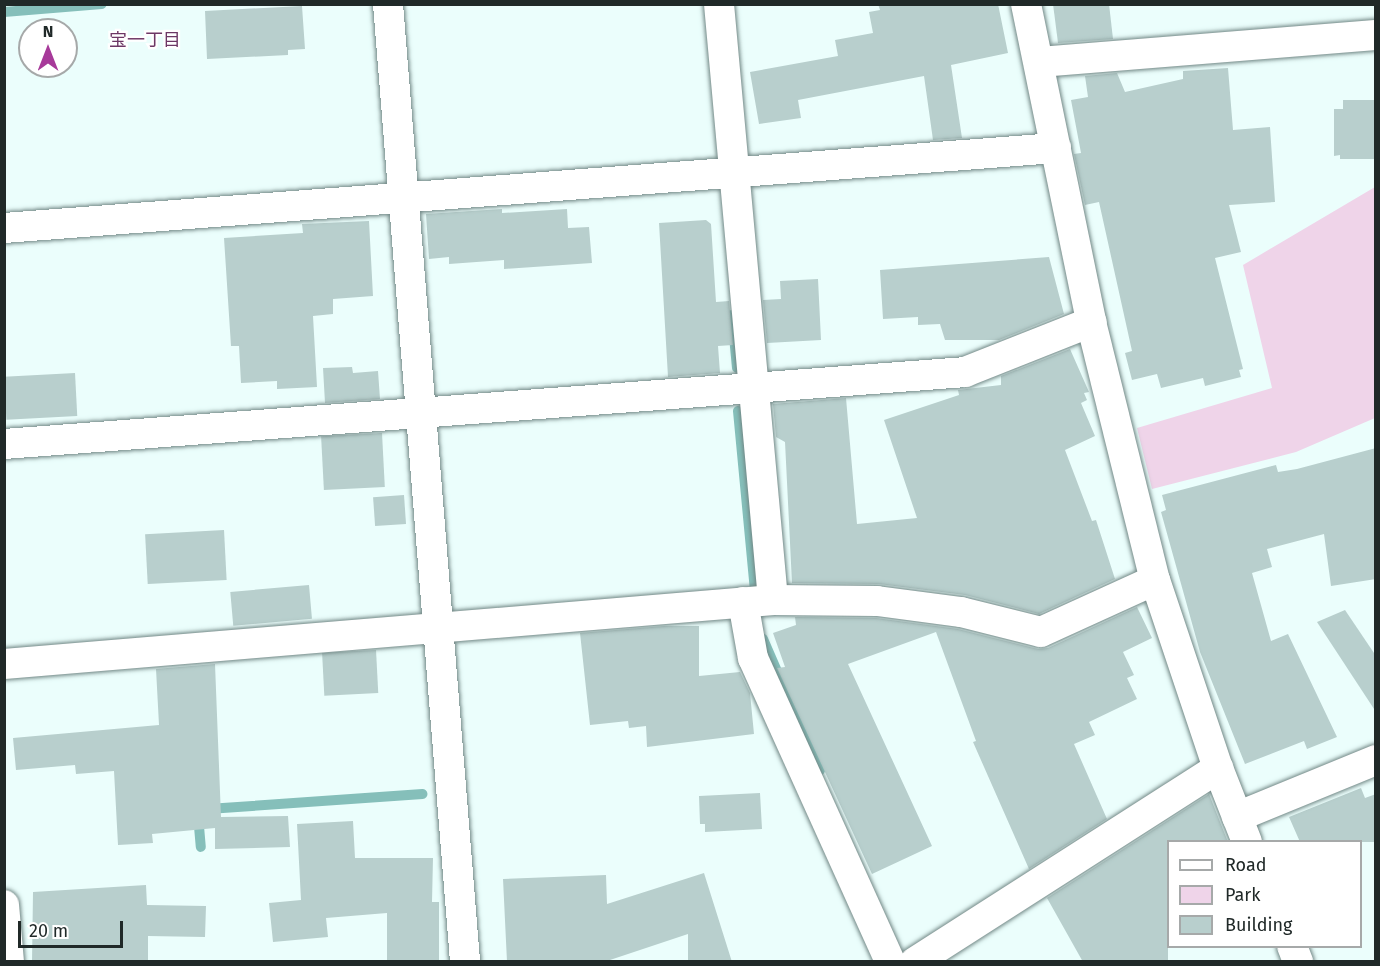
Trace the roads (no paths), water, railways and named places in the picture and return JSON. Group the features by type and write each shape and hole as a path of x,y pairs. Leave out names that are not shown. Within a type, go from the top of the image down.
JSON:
{"street":[{"path":"388,4 422,413 436,627 465,962"},
{"path":"719,4 773,600"},
{"path":"1026,4 1091,322 1155,580 1218,768 1242,829 1376,760"},
{"path":"1039,62 1376,35"},
{"path":"4,228 1056,148"},
{"path":"4,444 965,372 1091,322"},
{"path":"4,664 773,600 888,603 961,612 1041,632 1155,580"},
{"path":"743,602 753,658 890,962"},
{"path":"915,962 1218,768"},
{"path":"4,905 9,962"}],"waterway":[{"path":"4,12 102,4"},
{"path":"732,315 737,368"},
{"path":"738,411 755,590"},
{"path":"763,639 820,770"},
{"path":"208,809 422,794"},
{"path":"198,815 201,847"}],"district":[{"name":"宝一丁目","path":"145,40"}]}
